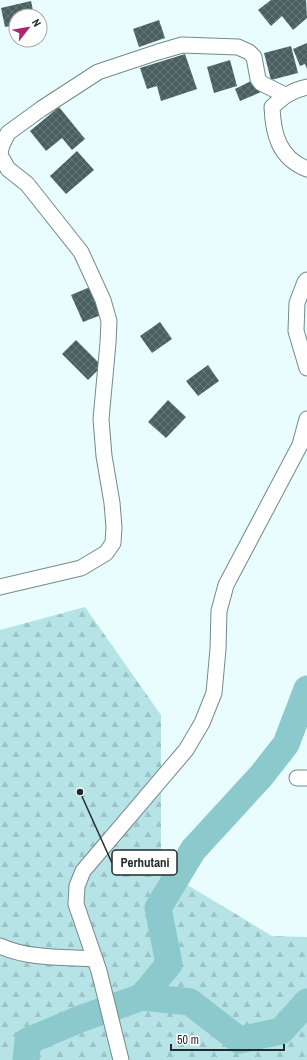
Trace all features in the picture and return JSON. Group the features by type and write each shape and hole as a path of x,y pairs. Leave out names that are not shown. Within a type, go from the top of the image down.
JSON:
{"street":[{"path":"0,587 81,568 106,553 113,542 114,527 112,503 104,456 101,418 109,321 103,300 81,252 27,184 8,168 0,154 2,145 8,133 41,109 98,72 158,52 182,46 238,47 249,52 254,57 258,78 261,83 285,95"},
{"path":"307,87 285,95 272,107 272,124 279,145 286,156 301,167 307,169"},
{"path":"307,280 297,303 296,331 307,368"},
{"path":"121,1060 97,965 76,904 77,886 83,870 186,750 202,723 214,693 218,649 219,611 226,585 300,445 307,419"},
{"path":"0,946 8,950 97,965"}],"green space":[{"path":"85,607 161,715 161,869 272,936 307,937 307,1060 0,1060 0,630"}],"building":[{"path":"271,0 306,0 307,18 293,30 282,16 271,26 258,10"},
{"path":"31,1 32,8 8,8 8,26 5,27 1,8"},
{"path":"159,20 165,38 139,47 133,29"},
{"path":"307,43 307,69 305,64 300,66 293,49"},
{"path":"291,46 298,73 271,80 264,53"},
{"path":"185,54 197,89 161,101 157,86 147,89 140,68"},
{"path":"230,60 237,86 214,93 207,67"},
{"path":"255,79 261,92 240,101 235,89"},
{"path":"59,107 85,139 72,150 62,138 46,151 30,131"},
{"path":"77,151 94,170 66,194 50,176"},
{"path":"90,287 101,315 83,322 71,295"},
{"path":"160,322 172,339 152,353 140,336"},
{"path":"76,340 102,366 88,380 62,354"},
{"path":"208,365 219,381 198,396 186,381"},
{"path":"168,400 186,417 166,438 148,422"}],"waterway":[{"path":"26,1060 28,1041 80,1019 142,997 169,964 158,908 193,850 261,776 286,744 307,689"},
{"path":"142,997 190,1002 239,1040 281,1031 307,1002"}],"place":[{"name":"Perhutani","path":"80,792"}]}
